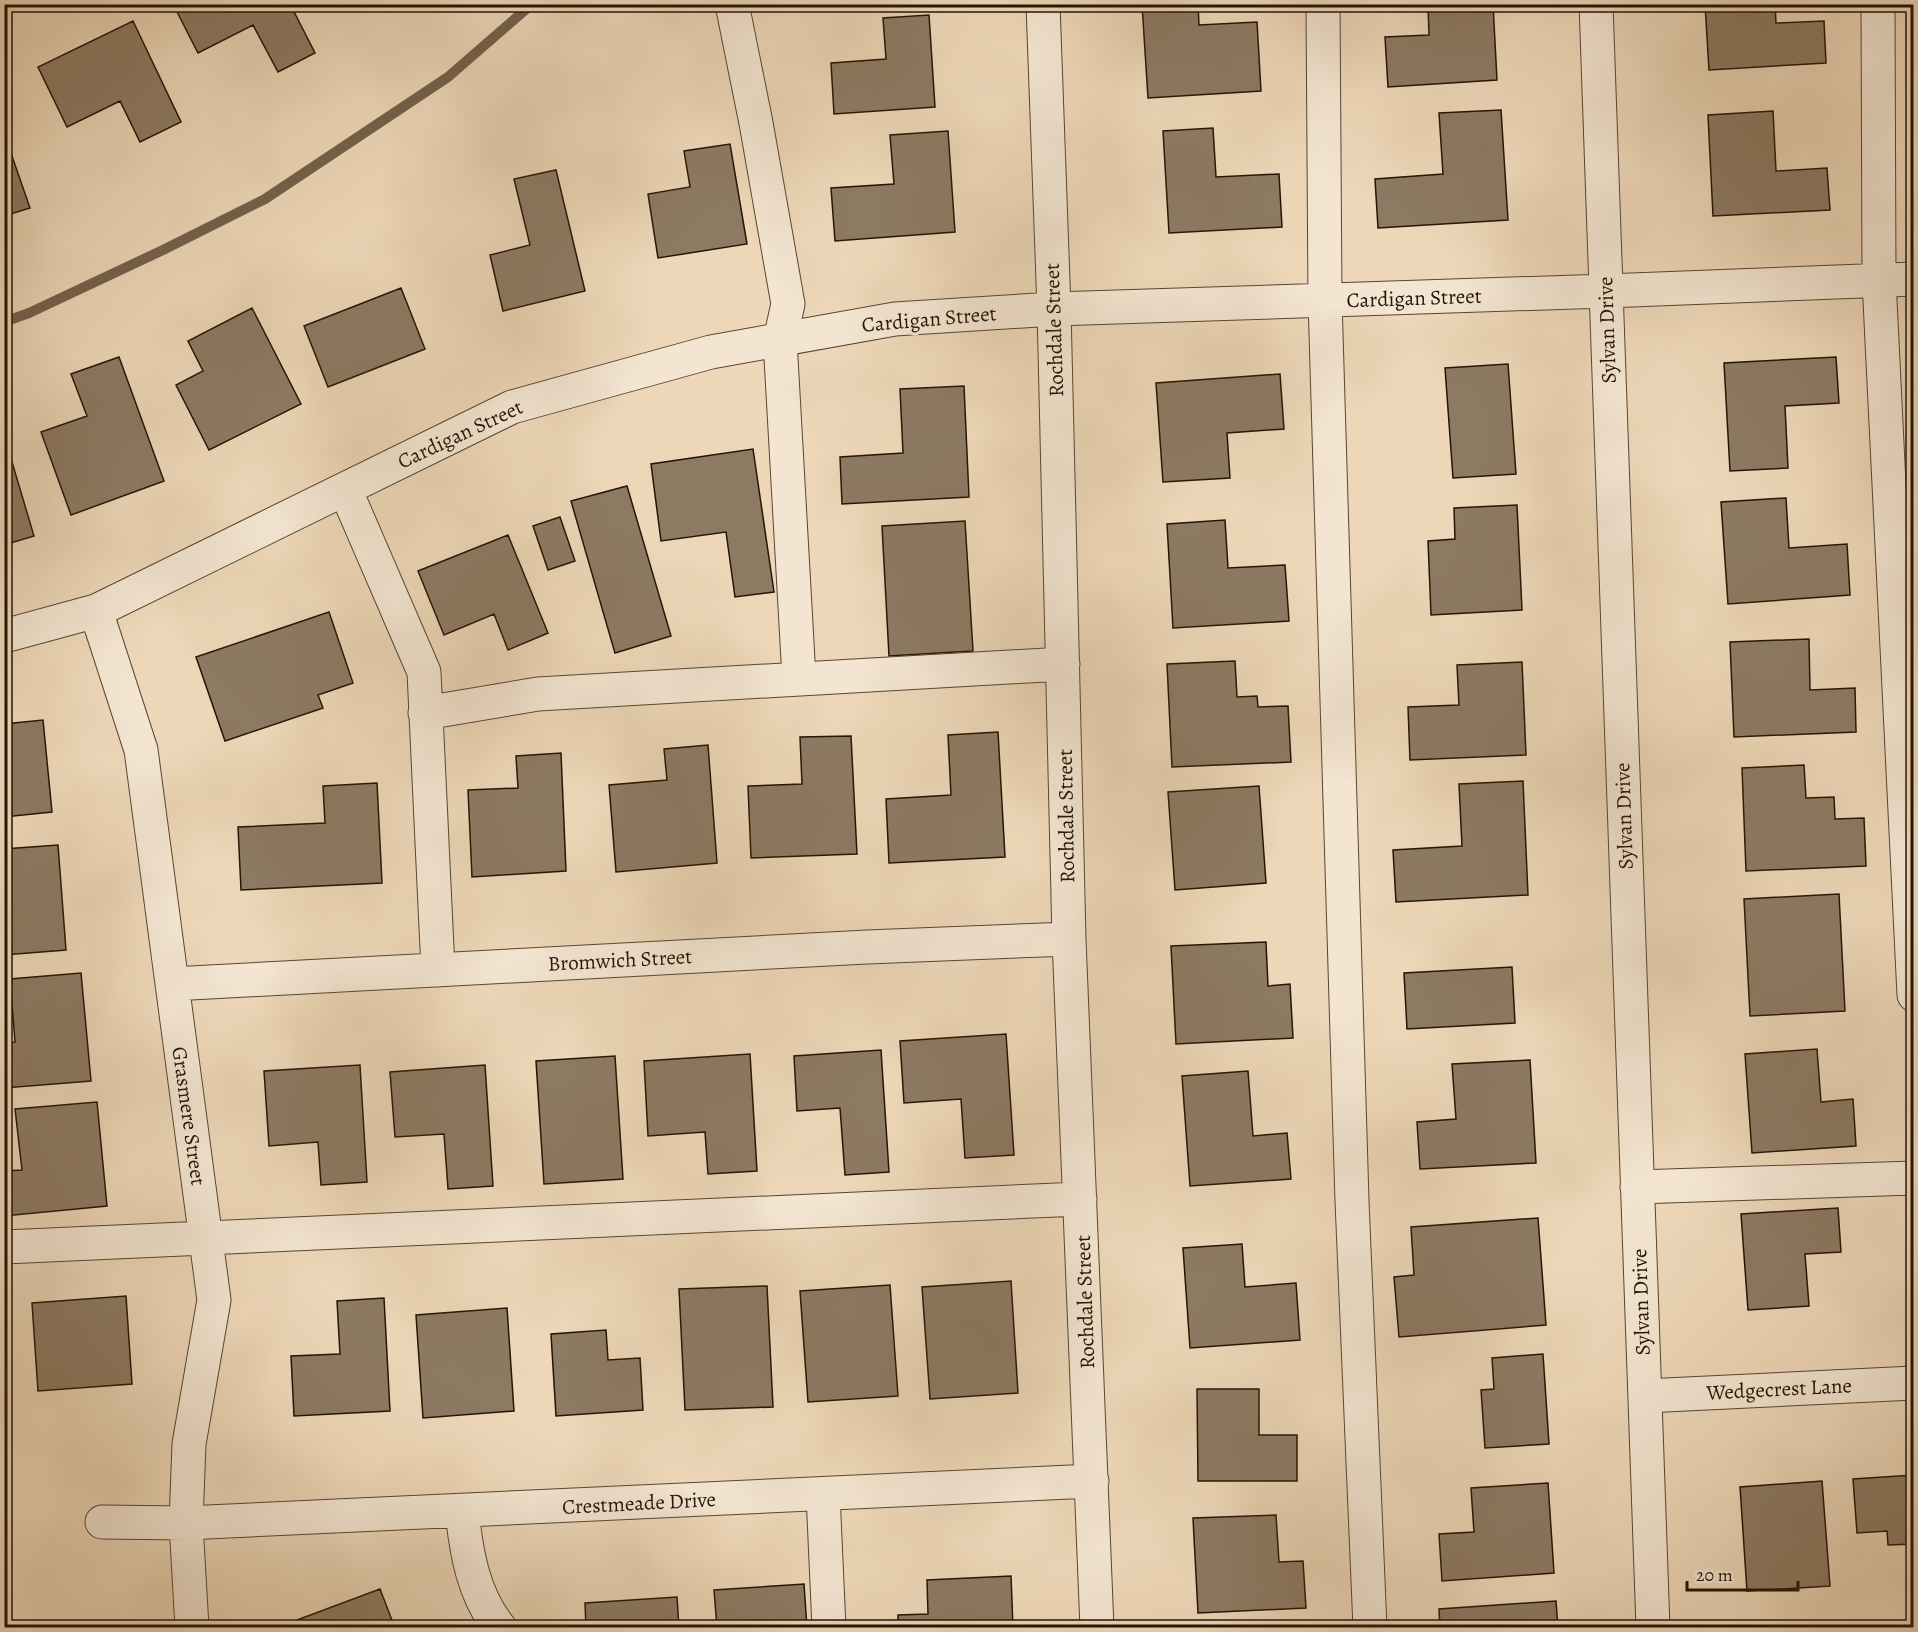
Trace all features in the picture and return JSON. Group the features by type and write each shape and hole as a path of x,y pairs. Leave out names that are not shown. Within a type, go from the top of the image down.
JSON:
{"street":[{"path":"732,4 788,304 780,340 799,678"},
{"name":"Rochdale Street","path":"1043,4 1054,309 1069,939 1097,1628"},
{"path":"1323,4 1325,300 1352,1189 1370,1628"},
{"name":"Sylvan Drive","path":"1596,4 1653,1628"},
{"path":"1878,4 1879,280 1914,995"},
{"name":"Cardigan Street","path":"4,636 96,611 512,407 711,352 895,319 1054,309 1914,279"},
{"path":"345,489 424,672 438,970"},
{"name":"Grasmere Street","path":"96,611 141,750 214,1300 189,1444 186,1523 192,1628"},
{"path":"425,712 538,694 1063,664"},
{"name":"Bromwich Street","path":"172,984 867,947 1069,939"},
{"path":"1637,1187 1914,1178"},
{"path":"4,1247 1080,1199"},
{"name":"Wedgecrest Lane","path":"1645,1395 1914,1383"},
{"name":"Crestmeade Drive","path":"102,1522 186,1523 1092,1481"},
{"path":"823,1494 829,1628"},
{"path":"462,1511 466,1547 477,1586 500,1628"}],"building":[{"path":"173,4 290,4 315,53 278,72 253,25 198,53"},
{"path":"1142,4 1198,4 1199,25 1257,22 1261,91 1148,98"},
{"path":"1428,4 1493,4 1497,80 1388,87 1385,37 1429,35"},
{"path":"1705,4 1775,4 1776,23 1824,21 1826,63 1709,70"},
{"path":"929,15 935,107 834,114 831,63 886,59 883,18"},
{"path":"133,21 181,122 140,142 120,101 67,127 38,67"},
{"path":"1501,110 1508,220 1378,228 1375,179 1443,174 1439,113"},
{"path":"1773,111 1776,171 1827,168 1830,210 1713,216 1708,115"},
{"path":"1213,128 1216,177 1279,174 1282,227 1169,233 1163,131"},
{"path":"948,131 955,232 835,241 831,188 894,184 890,135"},
{"path":"4,133 30,208 4,216"},
{"path":"730,144 747,244 658,258 648,194 690,187 684,151"},
{"path":"556,170 585,291 503,311 490,255 530,245 514,179"},
{"path":"401,288 425,349 328,387 304,326"},
{"path":"252,308 301,404 209,450 176,385 203,371 188,341"},
{"path":"119,357 164,481 71,515 41,432 87,416 71,374"},
{"path":"1836,357 1839,403 1785,406 1788,468 1730,471 1724,363"},
{"path":"1508,364 1516,474 1453,478 1445,368"},
{"path":"1280,374 1284,429 1227,433 1230,478 1163,482 1156,383"},
{"path":"964,386 969,497 842,504 840,457 903,453 900,389"},
{"path":"1911,405 1914,405 1914,447 1913,447"},
{"path":"4,435 34,536 4,545"},
{"path":"753,449 774,592 735,597 726,532 661,541 651,464"},
{"path":"627,486 671,636 615,653 571,501"},
{"path":"1786,498 1789,548 1847,544 1850,595 1728,604 1721,502"},
{"path":"1517,505 1522,610 1431,615 1428,541 1455,539 1454,508"},
{"path":"560,517 575,561 548,570 533,526"},
{"path":"1225,520 1228,568 1285,565 1289,621 1173,628 1167,524"},
{"path":"965,521 973,651 889,656 882,526"},
{"path":"508,535 548,633 508,650 494,614 444,635 418,571"},
{"path":"329,612 353,683 318,695 323,708 225,741 196,657"},
{"path":"1809,639 1810,690 1855,688 1856,732 1734,737 1730,642"},
{"path":"1235,661 1237,697 1257,696 1258,707 1288,706 1291,762 1172,767 1167,664"},
{"path":"1522,662 1526,755 1410,760 1408,707 1459,705 1457,665"},
{"path":"43,720 52,812 4,817 4,724"},
{"path":"998,732 1005,857 889,863 886,799 951,795 948,735"},
{"path":"851,736 857,854 751,858 748,786 802,784 800,737"},
{"path":"708,745 717,863 616,872 609,785 667,780 664,749"},
{"path":"561,753 566,871 472,877 468,790 518,788 516,756"},
{"path":"1804,765 1806,798 1834,797 1835,819 1864,818 1866,866 1746,871 1742,768"},
{"path":"1523,781 1528,895 1396,902 1393,850 1462,846 1459,784"},
{"path":"377,783 382,883 241,890 238,827 325,823 323,786"},
{"path":"1259,786 1266,883 1175,890 1168,792"},
{"path":"58,845 66,950 4,955 4,849"},
{"path":"1839,894 1845,1011 1750,1016 1744,899"},
{"path":"1266,942 1268,986 1290,984 1293,1038 1176,1044 1171,946"},
{"path":"1512,967 1515,1023 1407,1029 1404,973"},
{"path":"81,973 91,1081 4,1088 4,1043 15,1042 10,979"},
{"path":"1006,1034 1014,1155 965,1158 961,1099 904,1103 900,1041"},
{"path":"1817,1049 1821,1102 1853,1099 1856,1146 1752,1153 1745,1054"},
{"path":"881,1050 889,1172 845,1175 840,1108 797,1111 794,1056"},
{"path":"750,1054 757,1171 708,1174 705,1132 648,1136 644,1061"},
{"path":"615,1056 623,1179 544,1184 536,1061"},
{"path":"1530,1060 1536,1163 1420,1169 1417,1122 1456,1119 1452,1064"},
{"path":"360,1065 367,1182 321,1185 318,1142 269,1146 264,1071"},
{"path":"485,1065 493,1186 448,1189 444,1134 395,1137 390,1072"},
{"path":"1248,1071 1253,1136 1287,1133 1291,1179 1190,1186 1182,1076"},
{"path":"97,1102 107,1206 4,1216 4,1171 22,1170 15,1109"},
{"path":"1838,1208 1841,1252 1805,1254 1809,1306 1748,1310 1741,1214"},
{"path":"1538,1218 1546,1325 1399,1337 1394,1277 1414,1275 1411,1227"},
{"path":"1242,1244 1245,1287 1296,1283 1300,1340 1190,1348 1183,1248"},
{"path":"1011,1281 1018,1393 930,1399 922,1287"},
{"path":"890,1285 898,1396 808,1402 800,1291"},
{"path":"767,1286 773,1407 685,1410 679,1289"},
{"path":"126,1296 132,1384 38,1391 32,1303"},
{"path":"384,1298 390,1411 294,1416 291,1356 340,1354 337,1301"},
{"path":"507,1308 514,1411 423,1418 416,1315"},
{"path":"606,1330 608,1360 640,1358 643,1410 556,1416 551,1334"},
{"path":"1543,1354 1549,1444 1485,1448 1481,1390 1494,1389 1492,1358"},
{"path":"1197,1389 1259,1389 1259,1435 1297,1435 1297,1481 1198,1481"},
{"path":"1914,1475 1914,1544 1888,1545 1887,1531 1857,1533 1853,1479"},
{"path":"1822,1481 1830,1586 1747,1591 1740,1487"},
{"path":"1548,1483 1554,1573 1442,1581 1439,1534 1474,1532 1471,1488"},
{"path":"1276,1515 1279,1562 1303,1561 1306,1608 1198,1613 1193,1518"},
{"path":"1011,1576 1013,1628 898,1628 898,1615 928,1614 927,1580"},
{"path":"804,1584 807,1628 717,1628 714,1590"},
{"path":"380,1589 395,1628 300,1628 297,1620"},
{"path":"677,1597 679,1628 586,1628 585,1603"},
{"path":"1556,1601 1558,1628 1440,1628 1439,1609"}],"waterway":[{"path":"4,322 29,313 163,250 265,199 448,77 532,4"}]}
